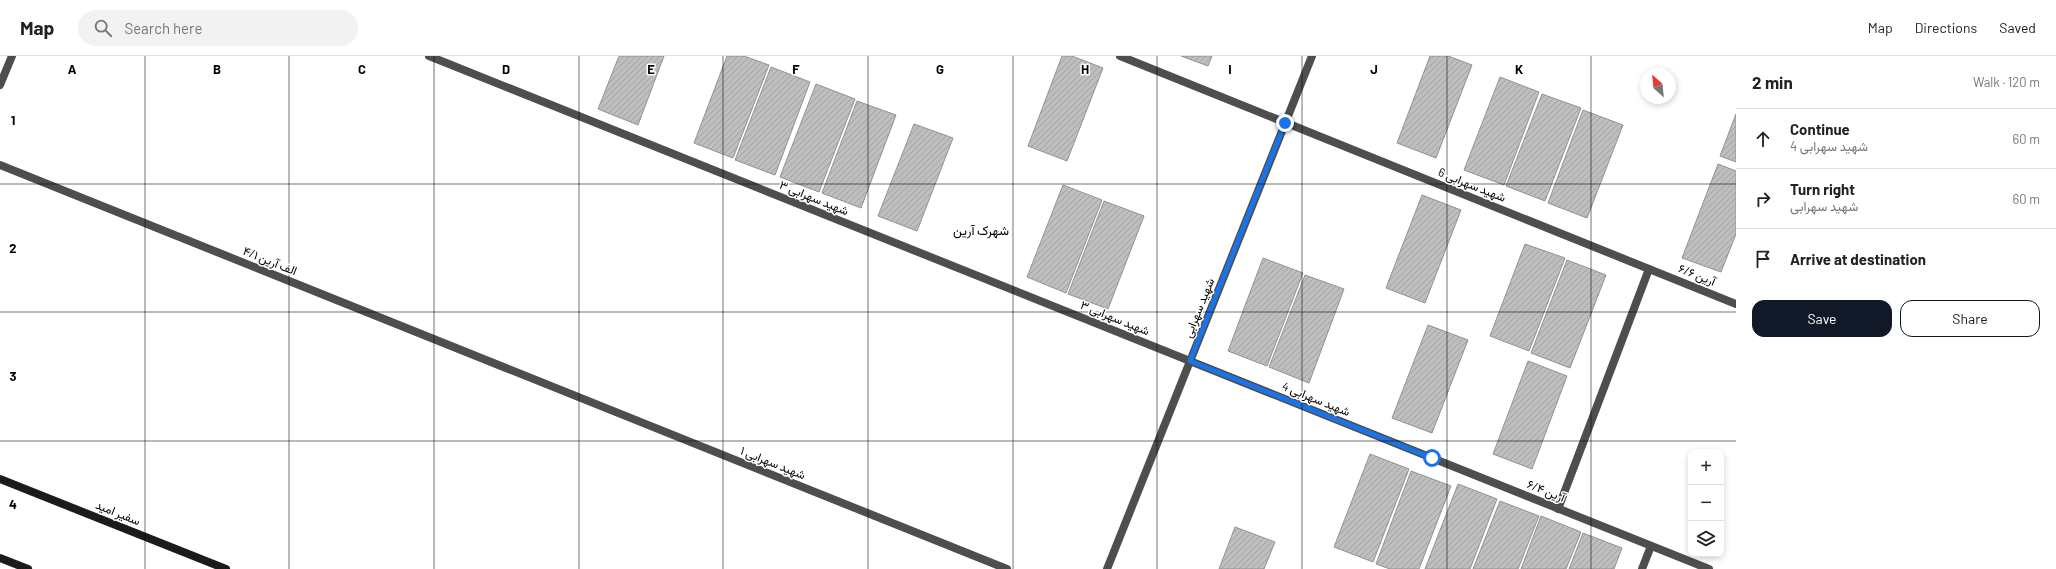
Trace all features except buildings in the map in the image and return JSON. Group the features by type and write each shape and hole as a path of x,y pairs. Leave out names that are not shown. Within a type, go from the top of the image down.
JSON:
{"street":[{"path":"0,85 12,56"},
{"name":"شهید سهرابی ۳","path":"428,56 1190,361"},
{"name":"شهید سهرابی 6","path":"1120,56 1649,269"},
{"name":"شهید سهرابی","path":"1108,569 1312,56"},
{"name":"۴/۱ الف آرین","path":"0,165 531,378"},
{"path":"1558,509 1649,269"},
{"name":"۶/۶ آرین","path":"1649,269 1736,304"},
{"name":"شهید سهرابی 4","path":"1190,361 1432,458"},
{"name":"شهید سهرابی ۱","path":"531,378 1007,569"},
{"name":"۶/۴ آرین","path":"1432,458 1709,569"},
{"name":"سفیر امید","path":"0,479 226,569"},
{"path":"1642,569 1651,546"},
{"path":"0,558 28,569"}],"district":[{"name":"شهرک آرین","path":"981,230"}],"route":[{"path":"1285,123 1190,361 1432,458"}]}
